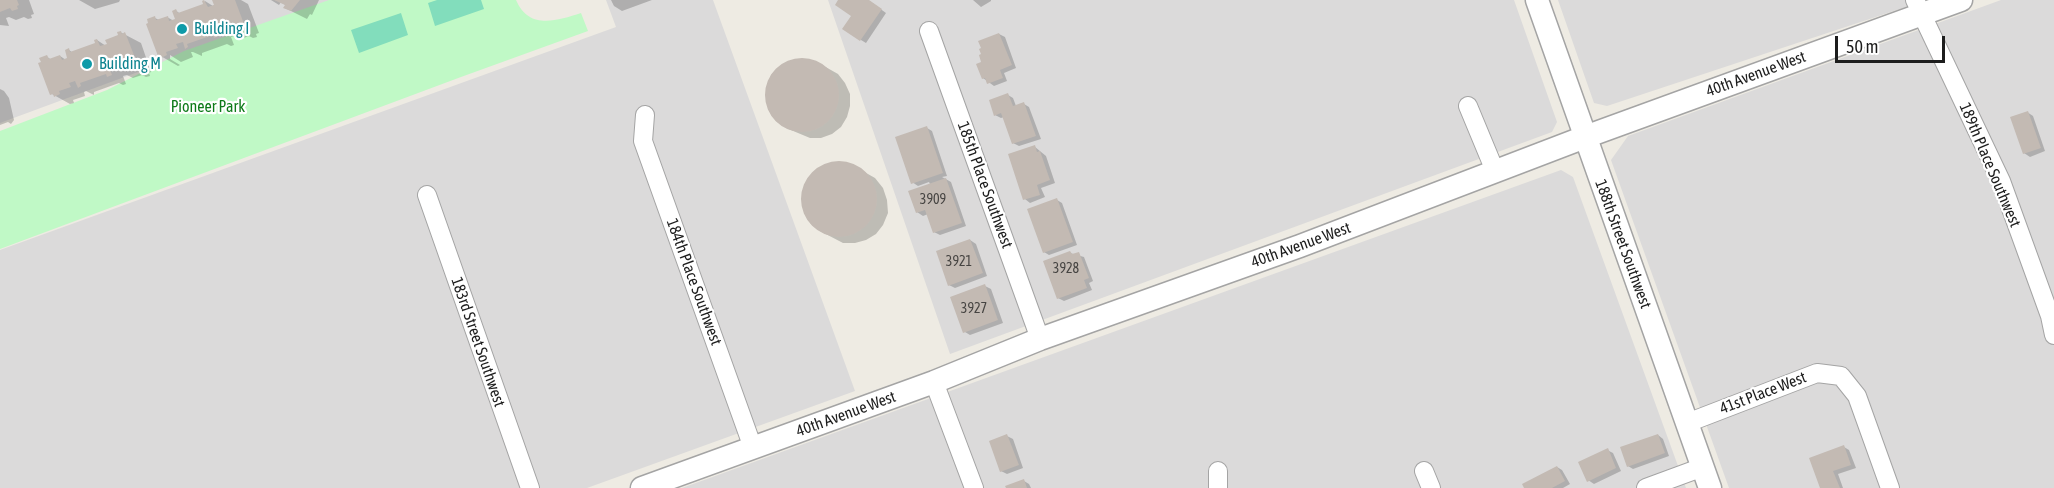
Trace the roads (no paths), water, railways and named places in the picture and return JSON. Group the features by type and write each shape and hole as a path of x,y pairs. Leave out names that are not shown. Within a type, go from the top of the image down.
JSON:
{"street":[{"name":"188th Street Southwest","path":"1537,0 1710,488"},
{"name":"40th Avenue West","path":"642,488 934,382 1040,339 1300,246 1919,7 1960,0"},
{"name":"189th Place Southwest","path":"1919,7 2001,181 2050,316 2054,335"},
{"name":"185th Place Southwest","path":"929,31 1040,339"},
{"path":"1468,106 1495,171"},
{"name":"184th Place Southwest","path":"645,115 643,141 753,448"},
{"name":"183rd Street Southwest","path":"427,195 530,488"},
{"name":"41st Place West","path":"1687,423 1817,373 1841,376 1857,396 1890,488"},
{"path":"934,382 974,488"},
{"path":"1646,488 1703,467"},
{"path":"1424,471 1431,488"}],"place":[{"name":"Building I","path":"182,29"},
{"name":"Building M","path":"87,64"}],"park label":[{"name":"Pioneer Park","path":"208,107"}]}
